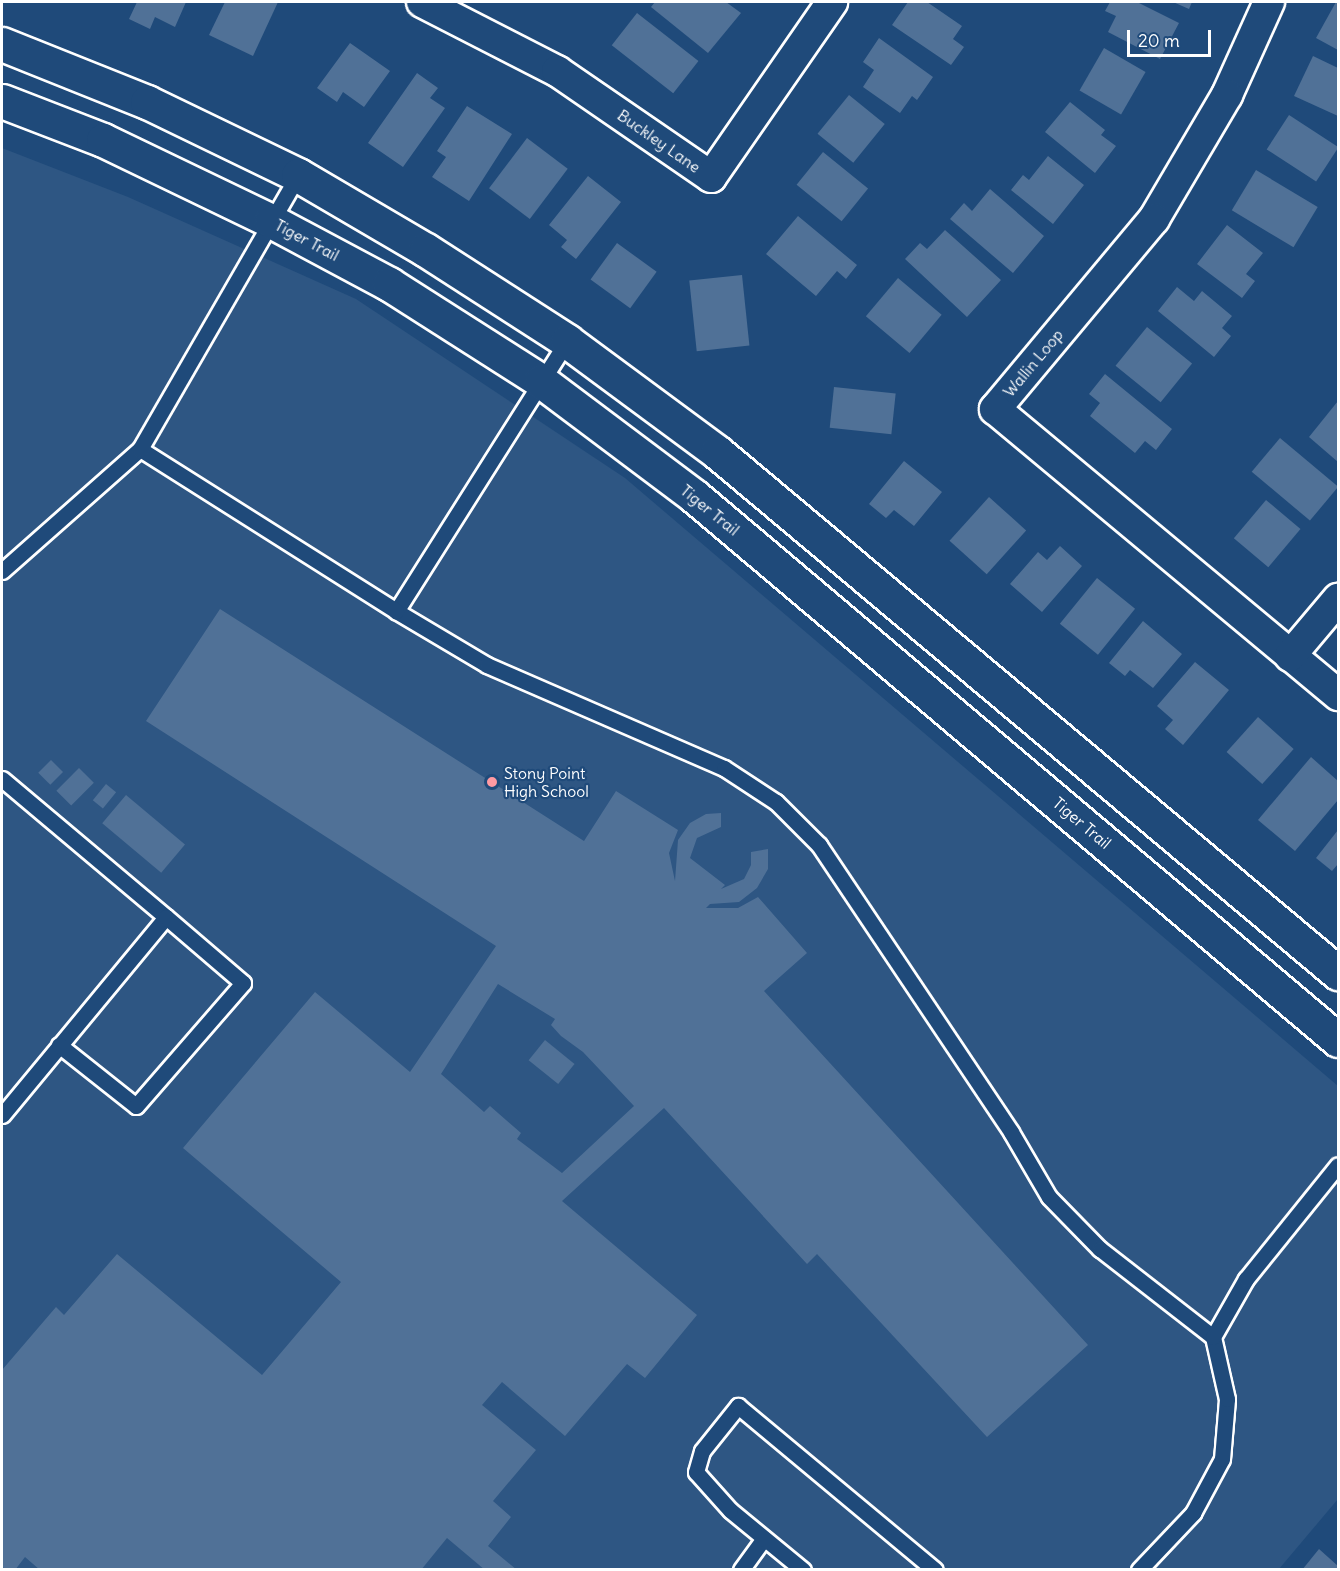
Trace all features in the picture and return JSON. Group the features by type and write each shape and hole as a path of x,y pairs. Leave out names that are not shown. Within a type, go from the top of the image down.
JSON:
{"street":[{"name":"Buckley Lane","path":"422,2 557,71 711,177 832,2"},
{"name":"Wallin Loop","path":"1269,2 1227,95 1154,219 995,409 1338,695"},
{"path":"2,44 147,102 298,175 426,250 567,341 717,452 1338,973"},
{"name":"Tiger Trail","path":"2,101 103,140 271,221 388,284 541,381 694,496 1338,1040"},
{"path":"1290,656 1338,599"}],"lane":[{"path":"2,571 140,449 298,175"},
{"path":"396,610 567,341"},
{"path":"140,449 487,665 724,768 776,802 819,845 1011,1132 1049,1197 1100,1249 1213,1336 1227,1398 1222,1459 1192,1513 1139,1569"},
{"path":"2,779 243,983 136,1106 59,1045"},
{"path":"2,1115 165,917"},
{"path":"1213,1336 1246,1279 1338,1165"},
{"path":"803,1569 706,1487 696,1472 702,1450 738,1406 935,1569"},
{"path":"741,1569 764,1538"}],"shaded area":[{"name":"Stony Point High School","path":"2,148 128,197 356,299 625,478 1338,1086 1338,1499 1279,1569 2,1569"}],"building":[{"path":"137,2 186,2 175,27 155,17 150,29 129,19"},
{"path":"225,2 278,2 253,56 209,35"},
{"path":"655,2 726,2 741,13 708,53 651,7"},
{"path":"908,2 927,2 962,26 953,39 964,47 951,65 892,25"},
{"path":"1110,2 1137,2 1179,23 1160,59 1108,32 1116,16 1105,11"},
{"path":"1173,2 1192,2 1189,9"},
{"path":"1338,2 1338,50 1316,38"},
{"path":"637,13 698,61 673,93 612,45"},
{"path":"879,38 933,77 917,100 912,96 900,113 863,87 874,70 863,62"},
{"path":"350,43 390,71 364,107 343,92 337,102 317,88"},
{"path":"1104,48 1146,72 1121,114 1080,90"},
{"path":"1313,56 1338,68 1338,116 1294,96"},
{"path":"417,73 438,88 430,98 445,108 403,167 368,143"},
{"path":"849,95 885,124 853,163 818,134"},
{"path":"1070,102 1105,130 1101,135 1116,146 1095,173 1045,132"},
{"path":"467,106 512,134 469,201 432,177 446,157 437,151"},
{"path":"1289,115 1338,147 1316,182 1267,149"},
{"path":"527,138 568,169 530,219 489,188"},
{"path":"823,152 868,189 842,221 797,185"},
{"path":"1048,156 1084,185 1053,224 1011,190 1023,175 1029,180"},
{"path":"1256,170 1318,207 1294,247 1232,210"},
{"path":"588,176 621,202 576,259 561,247 567,240 549,225"},
{"path":"990,189 1044,236 1013,273 950,219 964,203 972,211"},
{"path":"798,216 857,265 846,279 837,271 816,296 766,254"},
{"path":"1227,225 1263,253 1246,274 1255,281 1242,298 1197,264"},
{"path":"945,230 1001,280 967,317 905,259 920,243 927,249"},
{"path":"617,243 657,272 630,308 591,279"},
{"path":"742,275 749,346 697,351 689,281"},
{"path":"898,278 942,315 910,353 866,316"},
{"path":"1177,287 1194,301 1202,291 1232,316 1222,328 1231,336 1214,357 1158,311"},
{"path":"1147,327 1192,364 1161,402 1116,366"},
{"path":"1105,374 1172,429 1156,450 1145,441 1135,453 1090,416 1100,403 1089,394"},
{"path":"834,387 896,393 891,434 830,428"},
{"path":"1338,401 1338,462 1309,437"},
{"path":"1280,438 1338,487 1310,521 1252,472"},
{"path":"904,461 942,492 914,526 894,510 886,518 869,504"},
{"path":"989,497 1026,530 987,574 950,541"},
{"path":"1266,500 1300,529 1268,567 1234,538"},
{"path":"1060,546 1082,566 1042,612 1010,584 1038,552 1047,560"},
{"path":"1097,578 1135,609 1098,655 1060,624"},
{"path":"220,609 584,841 616,791 678,830 669,853 675,881 678,840 690,823 706,814 721,813 721,827 697,838 690,858 725,885 721,889 744,879 751,865 751,852 768,849 768,869 757,888 739,902 710,904 706,908 738,908 758,897 807,953 764,991 1088,1345 987,1437 817,1254 807,1264 664,1108 562,1201 697,1315 645,1378 627,1364 565,1436 502,1382 482,1405 536,1450 493,1501 511,1517 488,1546 517,1570 485,1570 447,1538 421,1570 40,1570 25,1557 15,1570 5,1570 2,1566 2,1370 56,1307 64,1315 117,1254 262,1375 341,1282 183,1148 315,992 410,1072 496,946 146,721","holes":["498,984 555,1019 551,1025 561,1036 583,1052 634,1106 562,1173 517,1139 521,1133 490,1106 484,1112 441,1074"]},
{"path":"1143,621 1182,654 1153,688 1130,670 1125,676 1109,663"},
{"path":"1195,662 1229,690 1183,745 1165,729 1173,720 1157,706"},
{"path":"1258,717 1294,749 1262,784 1227,752"},
{"path":"1311,757 1338,781 1338,800 1295,851 1258,820"},
{"path":"51,760 63,772 50,785 38,773"},
{"path":"79,768 94,783 71,805 56,791"},
{"path":"106,784 116,792 103,809 93,800"},
{"path":"126,795 185,844 161,873 102,823"},
{"path":"1338,830 1338,864 1332,871 1316,858"},
{"path":"545,1040 575,1064 558,1084 529,1060"},
{"path":"1319,1549 1338,1566 1338,1570 1302,1570"}],"place":[{"name":"Stony Point High School","path":"492,782"}]}
